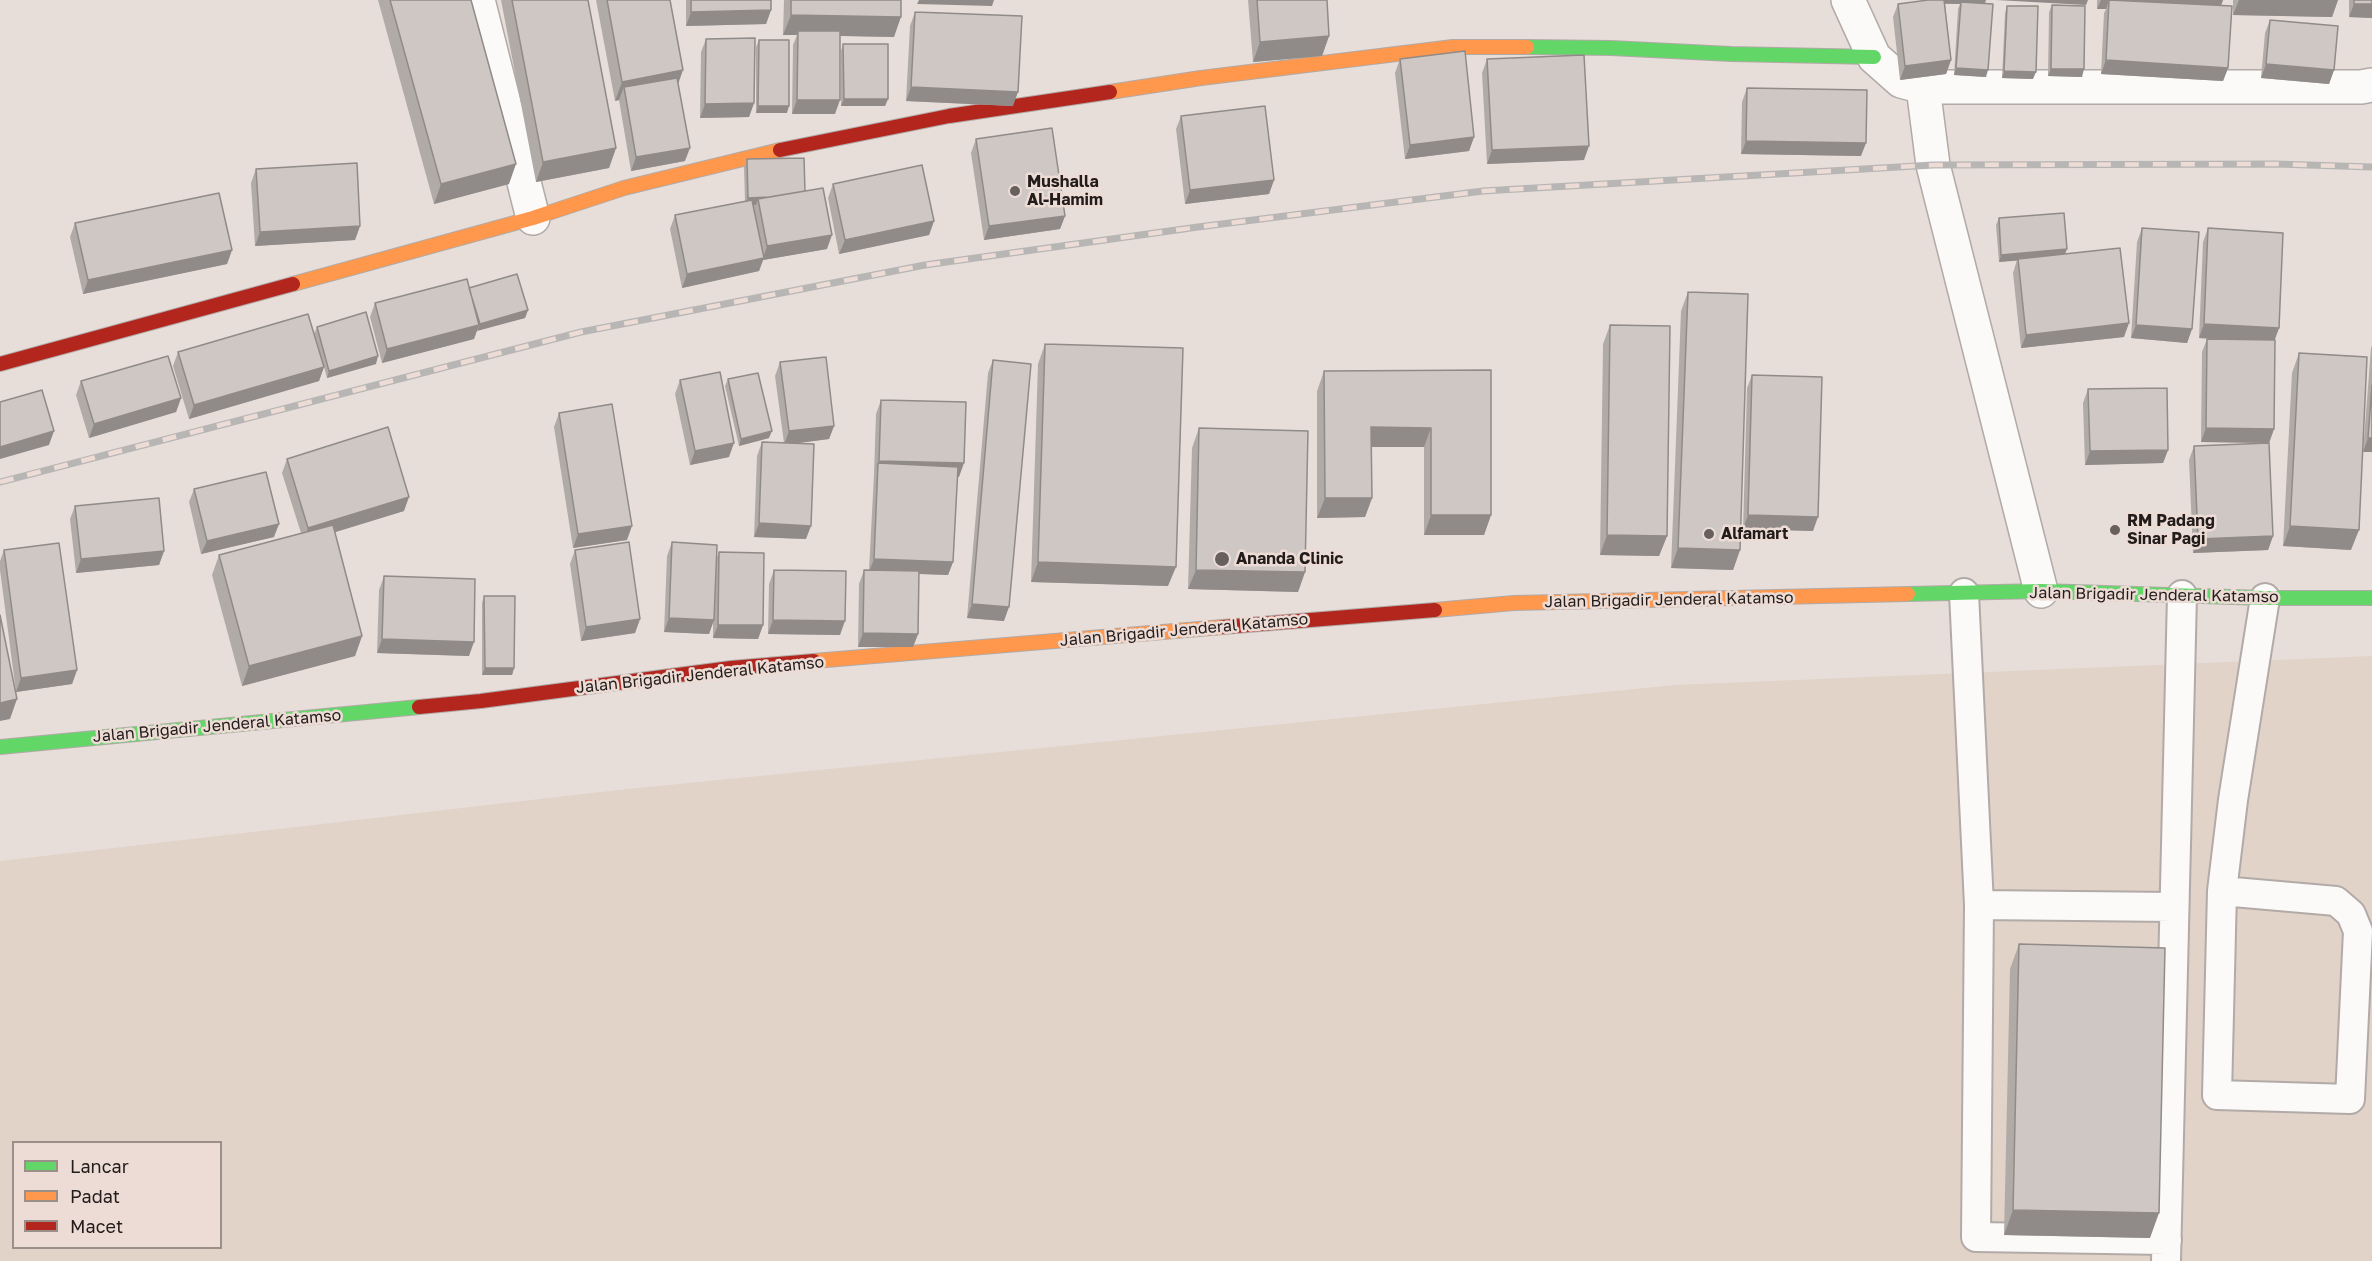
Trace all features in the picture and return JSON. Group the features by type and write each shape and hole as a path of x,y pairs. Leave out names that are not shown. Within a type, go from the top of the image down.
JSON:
{"main road":[{"path":"0,364 533,218 624,188 746,157 949,116 1201,78 1453,47 1611,48 1731,54 1874,57"},
{"name":"Jalan Brigadir Jenderal Katamso","path":"0,747 481,701 731,668 1514,603 2041,591 2265,598 2372,598"}],"street":[{"path":"478,0 533,218"},
{"path":"1848,0 1874,57 1901,81 1923,87 2361,87 2372,85"},
{"path":"1923,87 1933,165 2041,591"}],"lane":[{"path":"1964,593 1979,905 1976,1237 2167,1250 2182,595"},
{"path":"2222,891 2336,901 2352,914 2358,931 2350,1099 2217,1095 2222,891 2233,800 2265,598"},
{"path":"1979,905 2174,906"}],"shaded area":[{"path":"2372,656 2372,1261 0,1261 0,861 618,790 1675,685"}],"building":[{"path":"390,0 471,0 516,164 441,184"},
{"path":"512,0 588,0 616,148 543,162"},
{"path":"607,0 670,0 683,70 622,82"},
{"path":"691,0 771,0 771,10 691,12"},
{"path":"791,0 901,0 901,17 791,15"},
{"path":"1257,0 1327,0 1329,36 1260,42"},
{"path":"1944,0 1951,60 1905,66 1898,4"},
{"path":"2109,0 2232,6 2228,68 2106,60"},
{"path":"2354,0 2372,0 2372,4 2354,4"},
{"path":"1961,2 1993,4 1988,70 1956,68"},
{"path":"2052,5 2085,6 2084,69 2051,69"},
{"path":"2007,6 2038,6 2036,72 2004,71"},
{"path":"915,12 1022,16 1018,92 911,87"},
{"path":"2270,20 2338,26 2334,70 2266,64"},
{"path":"798,31 840,31 840,100 797,100"},
{"path":"755,38 754,103 705,104 706,39"},
{"path":"759,40 789,40 789,106 758,106"},
{"path":"843,44 888,44 888,99 844,99"},
{"path":"1465,51 1474,137 1410,145 1400,59"},
{"path":"1584,55 1589,146 1492,150 1487,59"},
{"path":"677,78 690,148 636,157 624,87"},
{"path":"1747,88 1867,90 1866,143 1746,141"},
{"path":"1265,106 1274,180 1190,190 1181,116"},
{"name":"Mushalla Al-Hamim","path":"1052,128 1065,216 989,226 976,139"},
{"path":"804,158 805,191 748,198 747,159"},
{"path":"357,163 360,226 260,232 256,169"},
{"path":"922,165 934,221 845,240 833,184"},
{"path":"823,188 832,235 767,246 758,199"},
{"path":"219,193 232,250 88,280 75,223"},
{"path":"752,200 764,258 687,274 675,215"},
{"path":"2064,213 2067,249 2001,255 1999,218"},
{"path":"2142,228 2199,232 2192,329 2136,325"},
{"path":"2208,228 2283,233 2279,328 2204,324"},
{"path":"2120,248 2129,323 2026,335 2018,259"},
{"path":"517,274 528,310 480,324 469,288"},
{"path":"467,279 479,325 387,349 375,303"},
{"path":"1688,292 1748,294 1740,550 1678,548"},
{"path":"366,312 378,356 329,371 317,327"},
{"path":"308,314 324,367 194,405 178,352"},
{"path":"1610,325 1670,326 1667,536 1607,535"},
{"path":"2207,339 2275,340 2274,429 2206,428"},
{"path":"1045,344 1183,348 1176,567 1038,562"},
{"path":"2299,353 2367,357 2359,530 2290,526"},
{"path":"168,356 181,398 94,424 81,381"},
{"path":"826,357 834,426 789,431 780,362"},
{"path":"993,360 1031,364 1009,607 972,604"},
{"path":"1491,370 1491,515 1431,515 1431,428 1371,427 1372,498 1325,498 1324,371"},
{"path":"720,372 734,443 695,451 680,380"},
{"path":"758,373 772,431 741,439 728,379"},
{"path":"1752,375 1822,377 1818,517 1748,515"},
{"path":"2372,385 2372,438 2368,438"},
{"path":"2167,388 2168,450 2090,451 2088,389"},
{"path":"42,390 54,431 0,447 0,402"},
{"path":"881,400 966,402 964,463 879,461"},
{"path":"612,404 632,526 578,534 559,413"},
{"path":"388,427 409,497 308,528 287,459"},
{"path":"1199,428 1308,431 1305,572 1196,570"},
{"path":"762,442 814,444 811,526 759,523"},
{"path":"2269,443 2273,536 2198,539 2194,446"},
{"path":"878,463 958,467 953,562 874,559"},
{"path":"266,472 279,524 207,541 194,489"},
{"path":"159,498 164,551 81,559 75,506"},
{"path":"333,525 362,636 249,666 219,555"},
{"path":"629,542 640,619 586,627 575,550"},
{"path":"672,542 717,545 714,620 669,618"},
{"path":"59,543 77,670 21,678 4,550"},
{"path":"719,552 764,553 763,625 718,625"},
{"path":"774,570 846,571 845,621 773,620"},
{"path":"864,570 919,571 918,634 863,633"},
{"path":"384,576 475,579 474,642 382,639"},
{"path":"484,596 515,596 514,668 485,668"},
{"path":"0,615 17,699 0,703"},
{"path":"2019,944 2165,948 2159,1213 2013,1210"}],"railway":[{"path":"0,482 581,332 925,265 1198,227 1483,191 1933,165 2276,164 2372,167"}],"traffic: fast":[{"path":"1527,47 1874,57"},
{"path":"1908,594 2041,591 2265,598 2372,598"},
{"path":"0,747 419,707"}],"traffic: slow":[{"path":"1110,92 1201,78 1453,47 1527,47"},
{"path":"293,284 533,218 624,188 780,150"},
{"path":"1435,610 1514,603 1908,594"},
{"path":"814,661 1223,627"}],"traffic: jam":[{"path":"780,150 949,116 1110,92"},
{"path":"0,364 293,284"},
{"path":"1223,627 1435,610"},
{"path":"419,707 731,668 814,661"}],"place":[{"name":"Mushalla Al-Hamim","path":"1015,191"},
{"name":"RM Padang Sinar Pagi","path":"2115,530"},
{"name":"Alfamart","path":"1709,534"},
{"name":"Ananda Clinic","path":"1222,559"}]}
